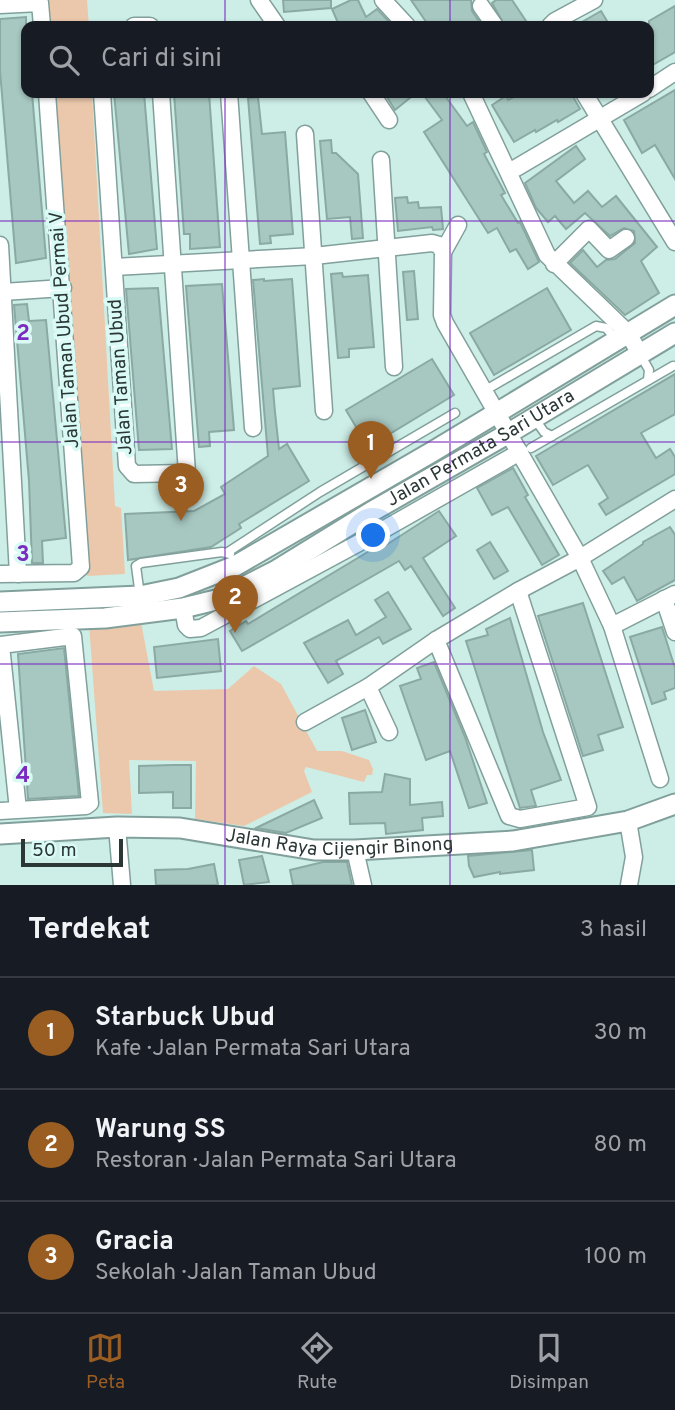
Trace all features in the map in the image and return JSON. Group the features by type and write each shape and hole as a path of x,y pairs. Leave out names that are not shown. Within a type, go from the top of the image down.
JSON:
{"street":[{"path":"259,0 273,21"},
{"path":"383,0 395,21"},
{"path":"557,21 585,2"},
{"path":"0,5 40,3 42,21"},
{"path":"481,6 492,21"},
{"path":"654,86 675,72"},
{"name":"Jalan Taman Ubud Permai V","path":"18,574 74,573 81,567 47,98"},
{"name":"Jalan Taman Ubud","path":"102,98 127,466 134,474 187,474 161,98"},
{"path":"229,98 253,428"},
{"path":"374,98 389,120"},
{"path":"473,98 543,247 554,264 640,354"},
{"path":"587,98 675,242"},
{"path":"516,168 635,98"},
{"path":"305,134 324,411"},
{"path":"381,160 394,367"},
{"path":"458,225 443,252 442,315 509,433 526,450 612,626 660,779"},
{"path":"554,264 589,229 609,250 626,238"},
{"path":"114,267 314,256 432,243 439,245 443,252"},
{"path":"0,245 18,574 0,574"},
{"path":"4,292 63,288"},
{"name":"Jalan Permata Sari Utara","path":"104,608 179,588 278,530 332,510 675,304"},
{"path":"653,319 672,339"},
{"name":"Jalan Permata Sari Utara","path":"104,608 178,609 220,599 275,571 640,354 672,339"},
{"path":"178,609 190,629 201,628 526,450"},
{"path":"306,722 368,687 436,640 580,558 675,499"},
{"path":"371,512 382,531"},
{"path":"436,640 509,816 520,819 587,807 518,591"},
{"path":"612,626 670,597 675,632"},
{"path":"0,602 104,608"},
{"path":"0,622 104,608"},
{"path":"0,811 18,810 86,806 90,803 74,637 2,644 18,810"},
{"path":"368,687 389,732"},
{"name":"Jalan Raya Cijengir Binong","path":"0,834 117,827 180,828 314,850 355,850 513,841 628,821 675,804"},
{"path":"628,821 634,857 629,885"},
{"path":"117,827 122,885"},
{"path":"355,850 363,885"}],"lane":[{"path":"484,391 596,326 622,337"},
{"path":"640,354 649,370 648,380"},
{"path":"526,450 673,366"},
{"path":"278,530 320,492 456,413"},
{"path":"534,418 544,432 552,436"},
{"path":"422,433 432,452"},
{"path":"376,460 387,478"},
{"path":"320,492 332,510"},
{"path":"141,596 135,571 136,566 141,563 232,559"}],"shaded area":[{"path":"46,0 87,0 89,21 47,21"},
{"path":"52,98 92,98 115,506 121,508 125,574 87,576"},
{"path":"141,622 154,691 228,689 254,666 281,684 317,751 342,751 369,760 373,769 372,775 367,775 364,782 306,767 304,771 312,792 244,826 195,819 196,761 129,760 132,814 103,813 89,624"}],"building":[{"path":"283,0 331,0 331,8 284,12"},
{"path":"351,0 358,0 366,17 377,9 388,21 337,21 332,9"},
{"path":"411,0 471,0 472,11 479,21 426,21"},
{"path":"496,0 512,0 526,21 502,21 492,3"},
{"path":"675,6 675,52 654,64 654,21 649,21"},
{"path":"601,11 607,21 584,21"},
{"path":"26,17 26,21 21,21 21,98 32,98 46,258 16,263 0,71 0,19"},
{"path":"675,90 675,179 655,145 642,153 624,120"},
{"path":"114,98 144,98 157,249 129,254"},
{"path":"174,98 209,98 220,247 190,249 190,234 184,234"},
{"path":"248,98 258,98 262,134 285,132 293,234 270,236 271,243 260,244"},
{"path":"388,98 410,98 395,110"},
{"path":"426,98 447,98 467,126 473,122 487,152 484,154 505,193 501,195 518,223 520,222 539,262 528,269 516,249 510,252 497,228 488,233 424,132 442,120"},
{"path":"503,98 574,98 580,109 514,142 492,105"},
{"path":"331,140 332,153 336,153 358,174 363,238 352,239 350,217 327,219 320,141"},
{"path":"576,146 585,159 556,181 574,203 588,191 602,207 616,196 657,247 641,261 659,293 625,315 570,263 583,250 597,267 606,260 615,259 635,243 634,231 624,228 610,236 585,213 566,229 555,216 548,222 536,208 525,183"},
{"path":"407,197 408,203 418,202 419,208 441,207 443,229 433,230 432,227 398,231 395,198"},
{"path":"414,271 418,319 407,320 403,272"},
{"path":"342,273 343,277 368,275 374,347 349,349 349,357 338,358 331,274"},
{"path":"292,279 300,386 273,389 279,449 287,444 309,481 239,524 241,528 211,547 128,560 125,514 194,511 225,494 221,487 268,456 253,280"},
{"path":"222,284 234,430 209,432 210,446 199,447 186,286"},
{"path":"158,288 172,449 139,450 126,289"},
{"path":"547,288 571,330 494,375 470,333"},
{"path":"27,304 29,321 46,320 66,538 42,541 43,563 32,563 29,481 14,305"},
{"path":"432,359 454,395 368,447 346,410"},
{"path":"675,374 675,414 641,433 656,458 670,449 675,457 675,474 606,515 599,504 608,498 588,465 553,485 536,456"},
{"path":"513,468 528,495 525,497 559,555 542,565 508,507 492,515 477,488"},
{"path":"439,511 456,536 423,558 455,608 443,616 411,566 405,570 399,561 242,651 230,631 246,621 248,624 381,544 383,547"},
{"path":"670,527 675,535 675,580 637,601 624,577 612,584 603,571 643,542"},
{"path":"490,542 508,571 494,579 477,550"},
{"path":"388,592 411,629 383,644 379,637 336,661 343,674 328,683 304,643 348,620 356,635 386,617 375,600"},
{"path":"583,603 623,727 598,735 603,750 583,756 538,616"},
{"path":"510,618 543,732 561,780 531,790 536,806 520,808 466,641 488,635 486,629"},
{"path":"662,627 675,668 675,688 664,692 666,699 652,704 630,637"},
{"path":"218,639 221,671 157,678 154,647"},
{"path":"64,648 79,796 28,799 18,654"},
{"path":"434,662 465,737 487,803 469,808 450,751 426,760 400,686 421,679 417,668"},
{"path":"365,710 376,742 352,750 342,718"},
{"path":"191,765 191,808 173,808 173,792 139,793 139,766"},
{"path":"385,774 410,779 410,805 442,802 443,816 422,818 423,830 386,834 385,823 350,824 349,793 382,792"},
{"path":"314,800 322,818 286,833 256,828"},
{"path":"532,850 534,870 474,877 469,866 468,856"},
{"path":"262,856 269,882 244,885 239,860"},
{"path":"323,862 347,862 352,885 293,885 290,870"},
{"path":"214,864 218,885 156,885 155,870 188,869"}],"place":[{"name":"Starbuck Ubud","path":"371,479"},
{"name":"Gracia","path":"181,521"},
{"name":"Warung SS","path":"235,633"}]}
